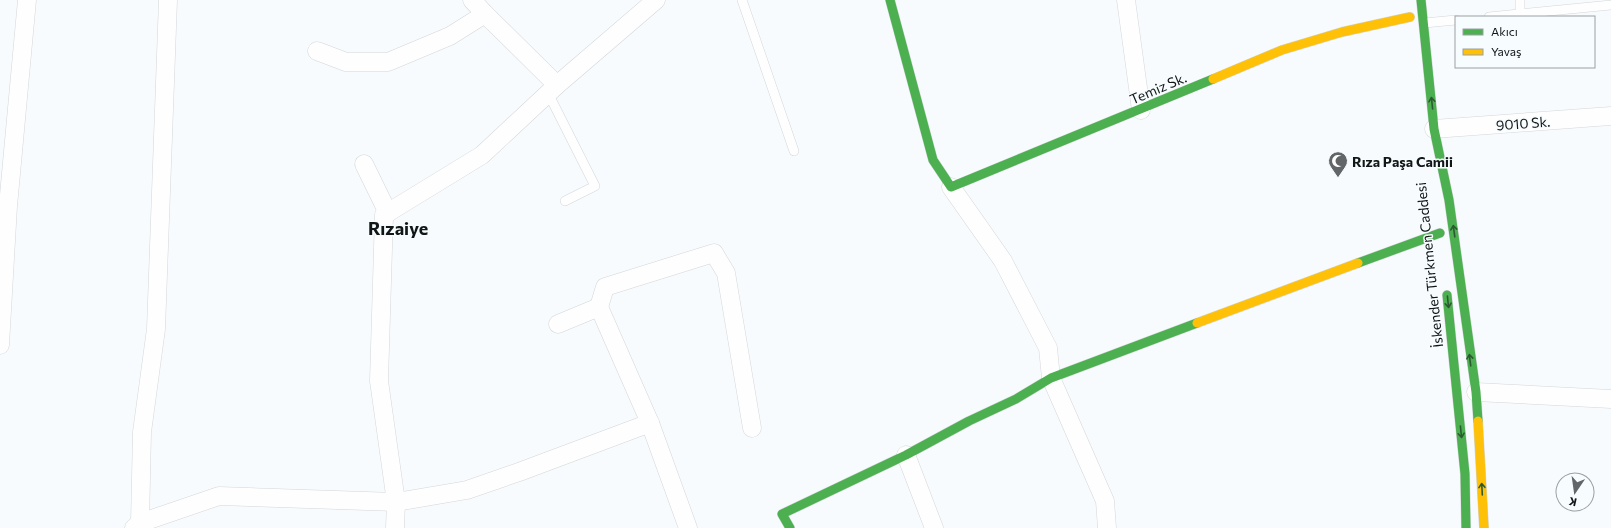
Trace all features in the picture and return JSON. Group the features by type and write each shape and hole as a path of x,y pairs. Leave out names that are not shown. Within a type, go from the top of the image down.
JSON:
{"street":[{"path":"0,345 8,206 27,0"},
{"path":"168,0 156,329 142,432 137,526 218,496 396,502 467,490 650,423"},
{"path":"472,0 553,89"},
{"path":"395,528 396,502 379,381 384,215 482,155 553,89 656,0"},
{"path":"890,0 933,160 1003,260 1048,348 1051,378 1104,501 1106,528"},
{"path":"1126,0 1141,110"},
{"path":"1421,0 1434,129 1449,200 1476,392 1484,528"},
{"name":"Temiz Sk.","path":"951,187 1141,110 1282,50 1342,32 1411,21 1408,6"},
{"path":"317,51 346,62 388,62 450,36 485,14"},
{"path":"1421,91 1431,159"},
{"name":"9010 Sk.","path":"1434,129 1611,116"},
{"path":"364,164 388,213"},
{"path":"790,528 782,514 906,455 969,421 1016,399 1051,378 1440,233"},
{"path":"688,528 650,423 599,307 605,287 714,253 726,273 752,428"},
{"name":"İskender Türkmen Caddesi","path":"1446,284 1465,474 1466,528"},
{"path":"558,324 599,307"},
{"path":"1476,392 1611,399"},
{"path":"906,455 934,528"}],"lane":[{"path":"742,0 794,151"},
{"path":"1520,0 1520,14"},
{"path":"1499,16 1611,5"},
{"path":"1424,23 1455,20"},
{"path":"553,89 595,186 565,201"}],"traffic: fast":[{"path":"890,0 933,160 951,187 1213,79"},
{"path":"1421,0 1434,129 1449,200 1476,392 1478,421"},
{"path":"1358,263 1440,233"},
{"path":"1447,295 1465,474 1466,528"},
{"path":"790,528 782,514 906,455 969,421 1016,399 1051,378 1197,323"}],"traffic: slow":[{"path":"1213,79 1282,50 1342,32 1410,17"},
{"path":"1197,323 1358,263"},
{"path":"1478,421 1484,528"}],"place":[{"name":"Rıza Paşa Camii","path":"1338,178"}],"district":[{"name":"Rızaiye","path":"398,228"}]}
